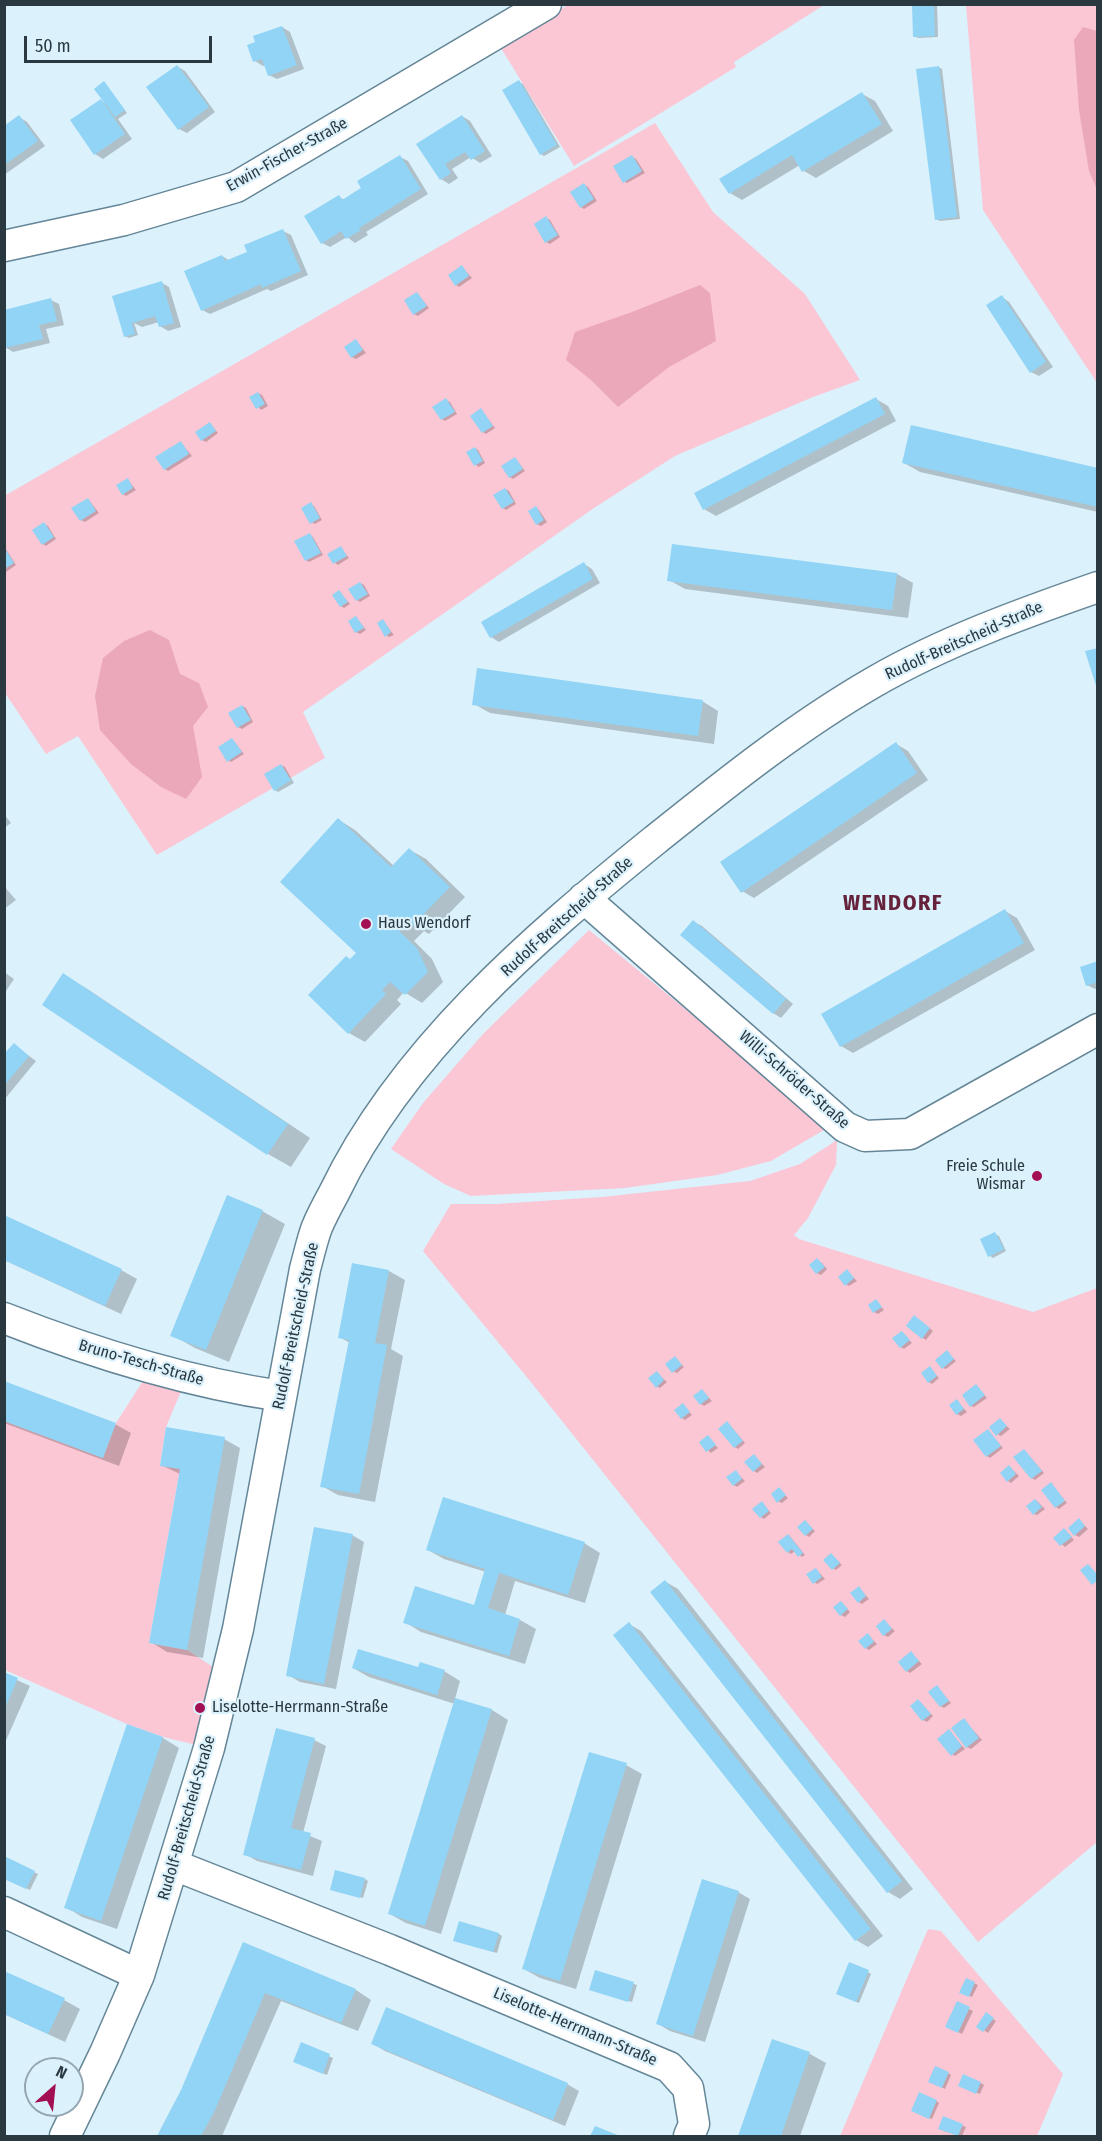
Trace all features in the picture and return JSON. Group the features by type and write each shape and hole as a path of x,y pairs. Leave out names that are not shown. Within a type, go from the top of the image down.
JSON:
{"street":[{"name":"Erwin-Fischer-Straße","path":"4,246 124,219 236,187 546,4"},
{"name":"Rudolf-Breitscheid-Straße","path":"65,2136 139,1976 209,1748 238,1629 305,1269 317,1227 349,1162 390,1099 461,1015 584,898 751,764 875,681 975,634 1040,607 1098,587"},
{"name":"Willi-Schröder-Straße","path":"584,898 845,1127 865,1136 910,1134 1098,1029"},
{"name":"Bruno-Tesch-Straße","path":"4,1318 104,1354 239,1390 281,1396"},
{"name":"Liselotte-Herrmann-Straße","path":"174,1865 390,1950 669,2067 688,2088 694,2124 688,2136"},
{"path":"4,1912 139,1976"}],"shaded area":[{"path":"568,5 824,5 734,62 736,67 574,166 499,45"},
{"path":"966,5 1097,5 1097,383 983,210"},
{"path":"1083,27 1097,31 1097,190 1089,171 1079,110 1074,40"},
{"path":"655,123 713,212 805,294 860,380 813,397 675,456 594,508 303,712 325,758 157,855 78,736 46,754 5,693 4,496"},
{"path":"700,285 710,293 716,341 669,367 618,407 591,380 566,360 575,332"},
{"path":"150,630 169,640 180,674 199,683 208,707 193,726 202,777 186,799 161,787 131,764 100,730 95,696 103,658 124,641"},
{"path":"589,930 829,1127 771,1161 717,1175 625,1188 471,1196 444,1184 391,1149 423,1103 483,1034"},
{"path":"837,1140 836,1165 808,1218 794,1235 799,1239 1033,1312 1097,1288 1097,1842 978,1942 530,1381 423,1251 451,1204 497,1204 602,1197 750,1181 800,1164"},
{"path":"152,1367 187,1377 166,1427 160,1465 180,1469 149,1643 187,1650 227,1676 209,1748 163,1737 127,1724 5,1670 4,1421 103,1458 116,1423"},
{"path":"928,1929 941,1931 1063,2074 1037,2136 840,2136"}],"building":[{"path":"912,5 934,5 935,36 913,37"},
{"path":"282,26 297,65 268,76 262,59 253,62 247,45 255,42 253,36"},
{"path":"177,65 209,107 178,130 146,87"},
{"path":"939,66 957,217 935,220 916,69"},
{"path":"519,80 557,145 540,155 502,90"},
{"path":"104,81 125,110 115,117 94,89"},
{"path":"862,92 882,124 802,172 792,155 729,194 719,179"},
{"path":"101,99 125,134 94,155 70,120"},
{"path":"19,115 38,141 4,165 4,126"},
{"path":"462,115 485,151 471,160 465,152 445,164 451,173 440,180 416,144"},
{"path":"400,155 421,189 359,228 361,230 346,239 341,231 321,244 304,216 339,195 342,200 361,188 357,181"},
{"path":"632,155 642,171 623,183 613,166"},
{"path":"584,183 594,199 580,208 570,192"},
{"path":"546,216 558,235 545,243 534,224"},
{"path":"283,229 301,271 262,288 261,284 201,311 184,271 222,255 225,261 247,252 244,245"},
{"path":"462,265 469,276 455,286 448,275"},
{"path":"162,281 174,323 159,327 155,316 132,323 135,334 124,337 112,296"},
{"path":"417,292 427,306 413,315 404,300"},
{"path":"1002,295 1046,362 1030,373 986,305"},
{"path":"51,298 57,321 39,325 43,339 4,348 4,310"},
{"path":"356,339 363,350 351,358 344,347"},
{"path":"258,392 265,404 256,409 249,397"},
{"path":"876,397 885,414 703,510 694,493"},
{"path":"446,398 455,412 441,420 432,407"},
{"path":"481,408 493,426 482,433 470,416"},
{"path":"210,422 216,431 201,441 195,432"},
{"path":"911,425 1098,468 1098,507 902,463"},
{"path":"181,441 189,454 164,470 155,457"},
{"path":"475,447 483,461 474,466 466,452"},
{"path":"515,457 523,469 509,478 501,466"},
{"path":"128,478 133,488 122,495 116,485"},
{"path":"505,488 514,502 502,509 493,495"},
{"path":"88,498 96,511 80,521 71,508"},
{"path":"311,502 320,518 310,524 301,508"},
{"path":"536,506 544,520 536,525 528,511"},
{"path":"44,522 54,537 42,545 32,530"},
{"path":"310,533 321,553 305,561 294,541"},
{"path":"672,544 897,573 892,610 667,581"},
{"path":"341,546 347,556 333,564 327,554"},
{"path":"4,547 14,563 4,569"},
{"path":"584,562 593,579 490,638 481,622"},
{"path":"360,582 368,594 356,601 348,589"},
{"path":"339,590 348,602 340,607 332,595"},
{"path":"356,616 364,628 355,633 348,621"},
{"path":"383,619 391,632 385,637 377,623"},
{"path":"1098,648 1098,689 1097,689 1085,651"},
{"path":"477,668 703,700 698,736 472,705"},
{"path":"242,705 251,720 237,728 228,713"},
{"path":"232,738 242,752 227,762 218,747"},
{"path":"896,742 917,773 741,893 720,862"},
{"path":"281,764 291,780 274,791 264,774"},
{"name":"Haus Wendorf","path":"338,818 391,867 409,848 450,887 412,926 408,922 399,931 417,948 428,972 405,995 390,982 382,990 386,994 348,1034 308,995 346,956 350,959 356,953 280,882"},
{"path":"1005,909 1024,943 840,1047 821,1014"},
{"path":"693,920 786,999 773,1014 680,935"},
{"path":"1098,961 1098,982 1086,986 1080,967"},
{"path":"63,973 288,1124 267,1155 42,1005"},
{"path":"14,1043 29,1056 4,1086 4,1054"},
{"path":"227,1195 263,1210 206,1350 170,1336"},
{"path":"4,1215 122,1269 105,1306 4,1260"},
{"path":"995,1232 1004,1249 988,1257 980,1239"},
{"path":"817,1258 825,1267 816,1274 809,1265"},
{"path":"352,1263 389,1270 375,1343 387,1345 359,1494 320,1487 349,1340 338,1338"},
{"path":"847,1269 854,1278 845,1286 838,1277"},
{"path":"876,1299 882,1307 873,1313 868,1305"},
{"path":"914,1315 930,1328 922,1339 906,1326"},
{"path":"902,1331 910,1340 900,1348 892,1338"},
{"path":"947,1350 954,1359 942,1369 935,1360"},
{"path":"675,1356 682,1365 672,1373 665,1364"},
{"path":"930,1366 937,1376 928,1383 921,1373"},
{"path":"657,1371 664,1380 656,1388 648,1378"},
{"path":"4,1381 116,1423 103,1458 4,1421"},
{"path":"976,1384 985,1395 970,1407 962,1395"},
{"path":"702,1389 709,1398 700,1405 693,1396"},
{"path":"957,1399 964,1409 956,1415 949,1405"},
{"path":"683,1403 690,1412 681,1419 674,1410"},
{"path":"1000,1418 1007,1426 996,1436 989,1427"},
{"path":"727,1421 743,1441 734,1448 718,1429"},
{"path":"166,1427 225,1437 187,1650 149,1643 180,1469 160,1466"},
{"path":"988,1429 1001,1446 986,1457 973,1440"},
{"path":"708,1435 716,1445 706,1452 699,1442"},
{"path":"1024,1449 1042,1471 1031,1479 1013,1457"},
{"path":"754,1454 762,1464 753,1472 744,1462"},
{"path":"1009,1465 1016,1474 1007,1482 1000,1473"},
{"path":"736,1470 742,1479 733,1486 726,1477"},
{"path":"1051,1482 1065,1501 1055,1508 1041,1490"},
{"path":"779,1487 786,1495 777,1503 771,1494"},
{"path":"443,1497 585,1542 568,1595 499,1573 488,1608 520,1619 509,1656 403,1623 415,1586 474,1605 485,1569 426,1550"},
{"path":"1035,1499 1042,1507 1033,1515 1026,1506"},
{"path":"762,1501 769,1511 760,1518 752,1509"},
{"path":"1079,1518 1085,1526 1074,1536 1068,1528"},
{"path":"805,1520 813,1529 805,1536 797,1527"},
{"path":"314,1527 353,1534 324,1684 286,1676"},
{"path":"1064,1528 1072,1537 1060,1546 1053,1538"},
{"path":"788,1534 803,1553 798,1557 792,1549 787,1553 778,1542"},
{"path":"831,1553 840,1563 832,1570 823,1560"},
{"path":"1088,1564 1098,1575 1098,1580 1092,1585 1080,1570"},
{"path":"816,1568 822,1577 813,1584 806,1574"},
{"path":"665,1580 902,1881 887,1893 650,1592"},
{"path":"859,1586 866,1596 858,1603 850,1593"},
{"path":"841,1601 848,1609 840,1616 833,1607"},
{"path":"884,1619 892,1629 883,1636 876,1626"},
{"path":"629,1622 871,1929 855,1941 613,1635"},
{"path":"868,1633 874,1642 865,1649 858,1641"},
{"path":"358,1649 418,1667 420,1662 445,1670 437,1695 352,1668"},
{"path":"911,1651 919,1661 906,1672 898,1662"},
{"path":"4,1672 18,1678 4,1710"},
{"path":"937,1685 949,1701 940,1707 928,1692"},
{"path":"455,1698 492,1709 425,1926 388,1914"},
{"path":"918,1699 931,1714 922,1721 910,1706"},
{"path":"964,1718 979,1738 966,1748 951,1728"},
{"path":"127,1724 163,1737 101,1921 64,1908"},
{"path":"276,1728 315,1738 291,1828 311,1833 301,1870 243,1855"},
{"path":"949,1729 962,1746 951,1756 937,1739"},
{"path":"589,1752 627,1763 560,1981 522,1969"},
{"path":"4,1856 35,1871 26,1889 4,1879"},
{"path":"335,1870 365,1878 360,1898 330,1890"},
{"path":"702,1879 739,1891 693,2036 656,2024"},
{"path":"459,1921 499,1933 493,1952 453,1941"},
{"path":"243,1942 356,1989 341,2023 265,1993 215,2110 201,2136 157,2136 181,2090"},
{"path":"849,1962 869,1970 856,2002 836,1994"},
{"path":"595,1970 634,1982 628,2002 589,1990"},
{"path":"4,1971 65,1998 48,2034 4,2014"},
{"path":"966,1978 975,1982 969,1997 959,1993"},
{"path":"957,2001 970,2007 958,2033 945,2027"},
{"path":"386,2007 568,2083 553,2120 371,2044"},
{"path":"986,2012 994,2018 983,2032 976,2027"},
{"path":"772,2039 810,2052 781,2136 738,2136"},
{"path":"301,2042 330,2054 323,2074 293,2062"},
{"path":"935,2066 949,2072 942,2088 928,2082"},
{"path":"963,2074 981,2082 976,2094 958,2086"},
{"path":"919,2092 937,2100 929,2119 911,2111"},
{"path":"943,2116 963,2124 958,2136 938,2129"},
{"path":"595,2126 620,2136 590,2136"}],"place":[{"name":"Haus Wendorf","path":"366,924"},
{"name":"Freie Schule Wismar","path":"1037,1176"},
{"name":"Liselotte-Herrmann-Straße","path":"200,1708"}],"district":[{"name":"WENDORF","path":"893,904"}]}
